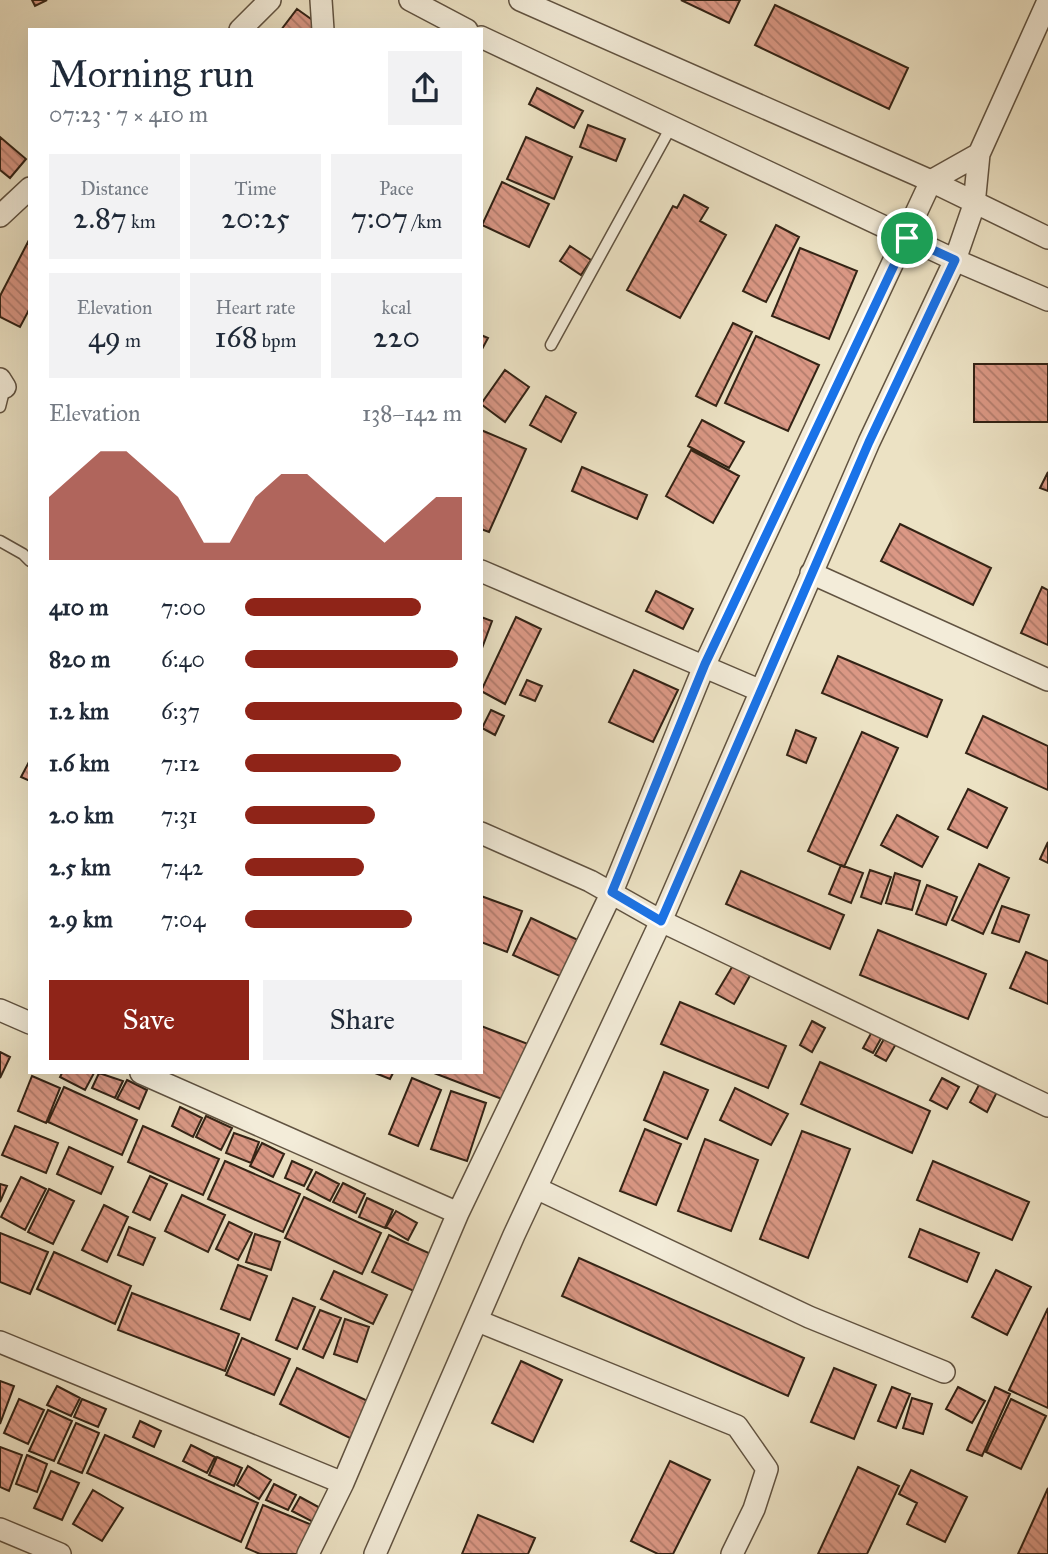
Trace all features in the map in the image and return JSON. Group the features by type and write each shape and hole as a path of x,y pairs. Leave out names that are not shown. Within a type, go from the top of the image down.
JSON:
{"street":[{"path":"242,28 270,0"},
{"path":"321,0 323,28"},
{"path":"410,0 463,28"},
{"path":"520,0 931,181 975,205 1048,238"},
{"path":"375,1554 514,1235 538,1189 661,921 811,573 955,260 975,205 979,154 1048,1"},
{"path":"483,38 673,125 907,238 1048,300"},
{"path":"308,1554 342,1483 458,1213 612,892 705,664 907,238 931,181 979,154"},
{"path":"0,216 28,190"},
{"path":"483,572 705,664 761,691"},
{"path":"811,573 1048,680"},
{"path":"483,834 612,892 661,921 1048,1106"},
{"path":"0,1010 28,1022"},
{"path":"143,1074 458,1213"},
{"path":"538,1189 809,1317 944,1372"},
{"path":"478,1321 737,1426 767,1469 754,1509 732,1554"},
{"path":"0,1342 342,1483"},
{"path":"0,1529 60,1554"}],"lane":[{"path":"551,345 673,125"},
{"path":"0,541 28,560"}],"building":[{"path":"32,0 47,0 35,6"},
{"path":"681,0 740,0 729,23"},
{"path":"775,5 908,68 889,109 755,45"},
{"path":"297,9 318,24 315,28 283,28"},
{"path":"537,88 583,111 574,128 529,104"},
{"path":"588,125 625,139 616,161 580,147"},
{"path":"0,137 26,159 10,178 0,170"},
{"path":"526,137 572,157 554,199 507,179"},
{"path":"502,182 549,204 529,247 483,225"},
{"path":"684,195 708,208 700,221 726,235 680,318 627,290 673,206 677,208"},
{"path":"776,225 799,237 766,302 743,291"},
{"path":"28,242 28,312 20,327 0,317 0,296"},
{"path":"570,246 591,260 581,275 560,261"},
{"path":"800,248 857,271 829,339 772,316"},
{"path":"733,323 752,332 716,406 696,396"},
{"path":"756,336 819,365 788,431 725,403"},
{"path":"974,364 1048,364 1048,422 974,422"},
{"path":"505,370 529,387 505,422 483,406 483,401"},
{"path":"546,396 576,413 561,442 530,425"},
{"path":"702,420 744,442 729,468 688,446"},
{"path":"483,431 526,449 489,532 483,530"},
{"path":"691,450 739,476 713,523 666,496"},
{"path":"582,467 647,495 637,519 572,491"},
{"path":"1048,472 1048,491 1040,488"},
{"path":"900,524 991,568 973,605 881,561"},
{"path":"1042,587 1048,590 1048,645 1021,633"},
{"path":"656,591 693,609 683,629 646,611"},
{"path":"516,617 541,629 505,704 483,692 483,687"},
{"path":"483,618 492,621 483,646"},
{"path":"838,656 942,700 927,737 822,693"},
{"path":"634,670 678,690 653,742 609,722"},
{"path":"527,680 542,686 535,701 520,695"},
{"path":"491,710 504,716 495,735 483,726"},
{"path":"983,716 1048,746 1048,790 966,753"},
{"path":"796,730 816,738 806,763 787,755"},
{"path":"862,732 898,748 844,867 808,851"},
{"path":"28,764 28,780 21,777"},
{"path":"968,789 1007,808 987,848 948,829"},
{"path":"897,815 938,837 922,867 881,845"},
{"path":"1048,842 1048,863 1040,859"},
{"path":"979,864 1009,878 983,934 952,920"},
{"path":"841,865 863,873 851,903 829,894"},
{"path":"870,870 891,877 881,904 861,897"},
{"path":"741,871 844,915 830,949 726,904"},
{"path":"895,873 920,881 912,910 886,903"},
{"path":"927,885 957,897 946,925 916,914"},
{"path":"483,897 522,911 507,952 483,943"},
{"path":"1002,906 1029,915 1019,942 992,933"},
{"path":"531,918 580,941 562,977 513,955"},
{"path":"878,930 986,974 968,1019 860,975"},
{"path":"1026,952 1048,961 1048,1004 1010,988"},
{"path":"735,962 752,972 734,1004 716,994"},
{"path":"680,1002 786,1046 768,1088 661,1044"},
{"path":"812,1021 825,1028 812,1052 800,1045"},
{"path":"483,1027 528,1044 507,1101 437,1074 483,1074"},
{"path":"874,1028 884,1033 873,1053 863,1048"},
{"path":"889,1030 900,1037 886,1061 875,1055"},
{"path":"0,1052 10,1057 0,1078"},
{"path":"820,1062 930,1111 912,1153 801,1104"},
{"path":"664,1072 708,1090 687,1139 644,1120"},
{"path":"62,1074 93,1074 85,1090 60,1077"},
{"path":"99,1074 123,1081 115,1098 92,1088"},
{"path":"378,1074 392,1074 390,1079"},
{"path":"32,1076 60,1088 46,1123 18,1111"},
{"path":"412,1078 441,1090 418,1146 389,1134"},
{"path":"942,1078 959,1087 947,1109 930,1100"},
{"path":"127,1080 147,1090 139,1109 117,1099"},
{"path":"981,1081 998,1090 987,1112 970,1102"},
{"path":"64,1087 137,1120 122,1155 48,1122"},
{"path":"735,1088 788,1114 771,1145 720,1120"},
{"path":"451,1091 486,1103 467,1161 431,1149"},
{"path":"180,1107 202,1118 193,1137 172,1126"},
{"path":"206,1116 232,1128 221,1150 196,1137"},
{"path":"15,1126 58,1143 46,1173 2,1155"},
{"path":"143,1126 219,1159 203,1195 128,1162"},
{"path":"645,1129 681,1144 656,1205 620,1191"},
{"path":"802,1131 850,1149 808,1258 760,1239"},
{"path":"234,1133 259,1142 251,1163 226,1153"},
{"path":"705,1139 758,1160 731,1231 678,1211"},
{"path":"262,1143 284,1154 273,1177 250,1166"},
{"path":"69,1147 113,1167 101,1194 57,1174"},
{"path":"225,1161 300,1194 283,1232 208,1199"},
{"path":"292,1161 312,1170 304,1186 285,1178"},
{"path":"933,1161 1029,1202 1012,1240 917,1200"},
{"path":"316,1172 339,1184 330,1201 307,1189"},
{"path":"150,1176 167,1184 150,1220 133,1212"},
{"path":"21,1177 46,1189 25,1230 1,1217"},
{"path":"343,1183 365,1194 356,1213 333,1202"},
{"path":"0,1184 7,1186 0,1202"},
{"path":"49,1189 74,1201 53,1244 28,1232"},
{"path":"182,1195 225,1215 208,1252 165,1231"},
{"path":"304,1197 381,1233 362,1274 285,1238"},
{"path":"367,1198 393,1210 385,1228 359,1217"},
{"path":"104,1205 128,1217 107,1262 82,1250"},
{"path":"396,1211 417,1223 408,1240 386,1227"},
{"path":"229,1222 252,1233 238,1260 216,1249"},
{"path":"129,1227 155,1238 143,1265 118,1255"},
{"path":"920,1229 979,1253 967,1282 909,1257"},
{"path":"0,1233 48,1252 30,1294 0,1282"},
{"path":"255,1234 280,1242 271,1270 246,1262"},
{"path":"389,1235 433,1255 416,1292 372,1272"},
{"path":"54,1252 131,1286 115,1324 37,1289"},
{"path":"579,1258 804,1358 788,1396 562,1296"},
{"path":"238,1265 267,1276 250,1320 221,1309"},
{"path":"996,1270 1031,1287 1007,1335 972,1317"},
{"path":"334,1271 387,1295 373,1324 321,1299"},
{"path":"132,1293 239,1334 225,1371 118,1330"},
{"path":"293,1298 315,1307 297,1349 276,1340"},
{"path":"1048,1308 1048,1408 1009,1390"},
{"path":"320,1310 341,1318 323,1358 303,1349"},
{"path":"345,1319 369,1327 357,1362 334,1354"},
{"path":"242,1338 290,1359 274,1395 226,1375"},
{"path":"521,1361 562,1380 533,1442 492,1423"},
{"path":"297,1368 372,1403 354,1440 280,1404"},
{"path":"834,1368 876,1385 854,1439 811,1422"},
{"path":"0,1381 14,1386 0,1424"},
{"path":"57,1386 80,1398 71,1416 47,1405"},
{"path":"892,1387 910,1394 896,1428 878,1421"},
{"path":"958,1387 985,1401 972,1423 946,1409"},
{"path":"995,1387 1010,1394 982,1456 967,1450"},
{"path":"912,1398 932,1404 923,1434 903,1428"},
{"path":"19,1399 44,1410 28,1444 4,1433"},
{"path":"82,1399 106,1409 98,1427 74,1417"},
{"path":"1011,1399 1046,1416 1021,1469 986,1452"},
{"path":"48,1410 72,1421 54,1461 29,1451"},
{"path":"140,1421 161,1431 154,1447 133,1437"},
{"path":"76,1423 99,1433 82,1473 58,1463"},
{"path":"105,1435 258,1503 241,1542 87,1473"},
{"path":"191,1445 215,1457 207,1473 183,1461"},
{"path":"0,1447 22,1455 9,1491 0,1487"},
{"path":"27,1455 47,1464 37,1492 16,1484"},
{"path":"217,1457 242,1468 234,1486 209,1475"},
{"path":"670,1461 710,1480 673,1554 658,1554 631,1541"},
{"path":"248,1466 271,1480 259,1499 237,1485"},
{"path":"858,1467 899,1486 867,1554 818,1554"},
{"path":"911,1470 967,1497 945,1542 907,1524 917,1503 899,1494"},
{"path":"51,1471 79,1483 62,1520 34,1508"},
{"path":"274,1484 296,1495 288,1510 266,1500"},
{"path":"1048,1488 1048,1554 1018,1554"},
{"path":"93,1490 123,1508 102,1541 73,1524"},
{"path":"300,1497 322,1509 315,1523 292,1511"},
{"path":"263,1505 317,1527 305,1554 260,1554 246,1548"},
{"path":"478,1515 535,1538 528,1554 462,1554"}],"route":[{"path":"907,238 955,260 869,442 661,921 612,892 705,664 907,238"}]}
